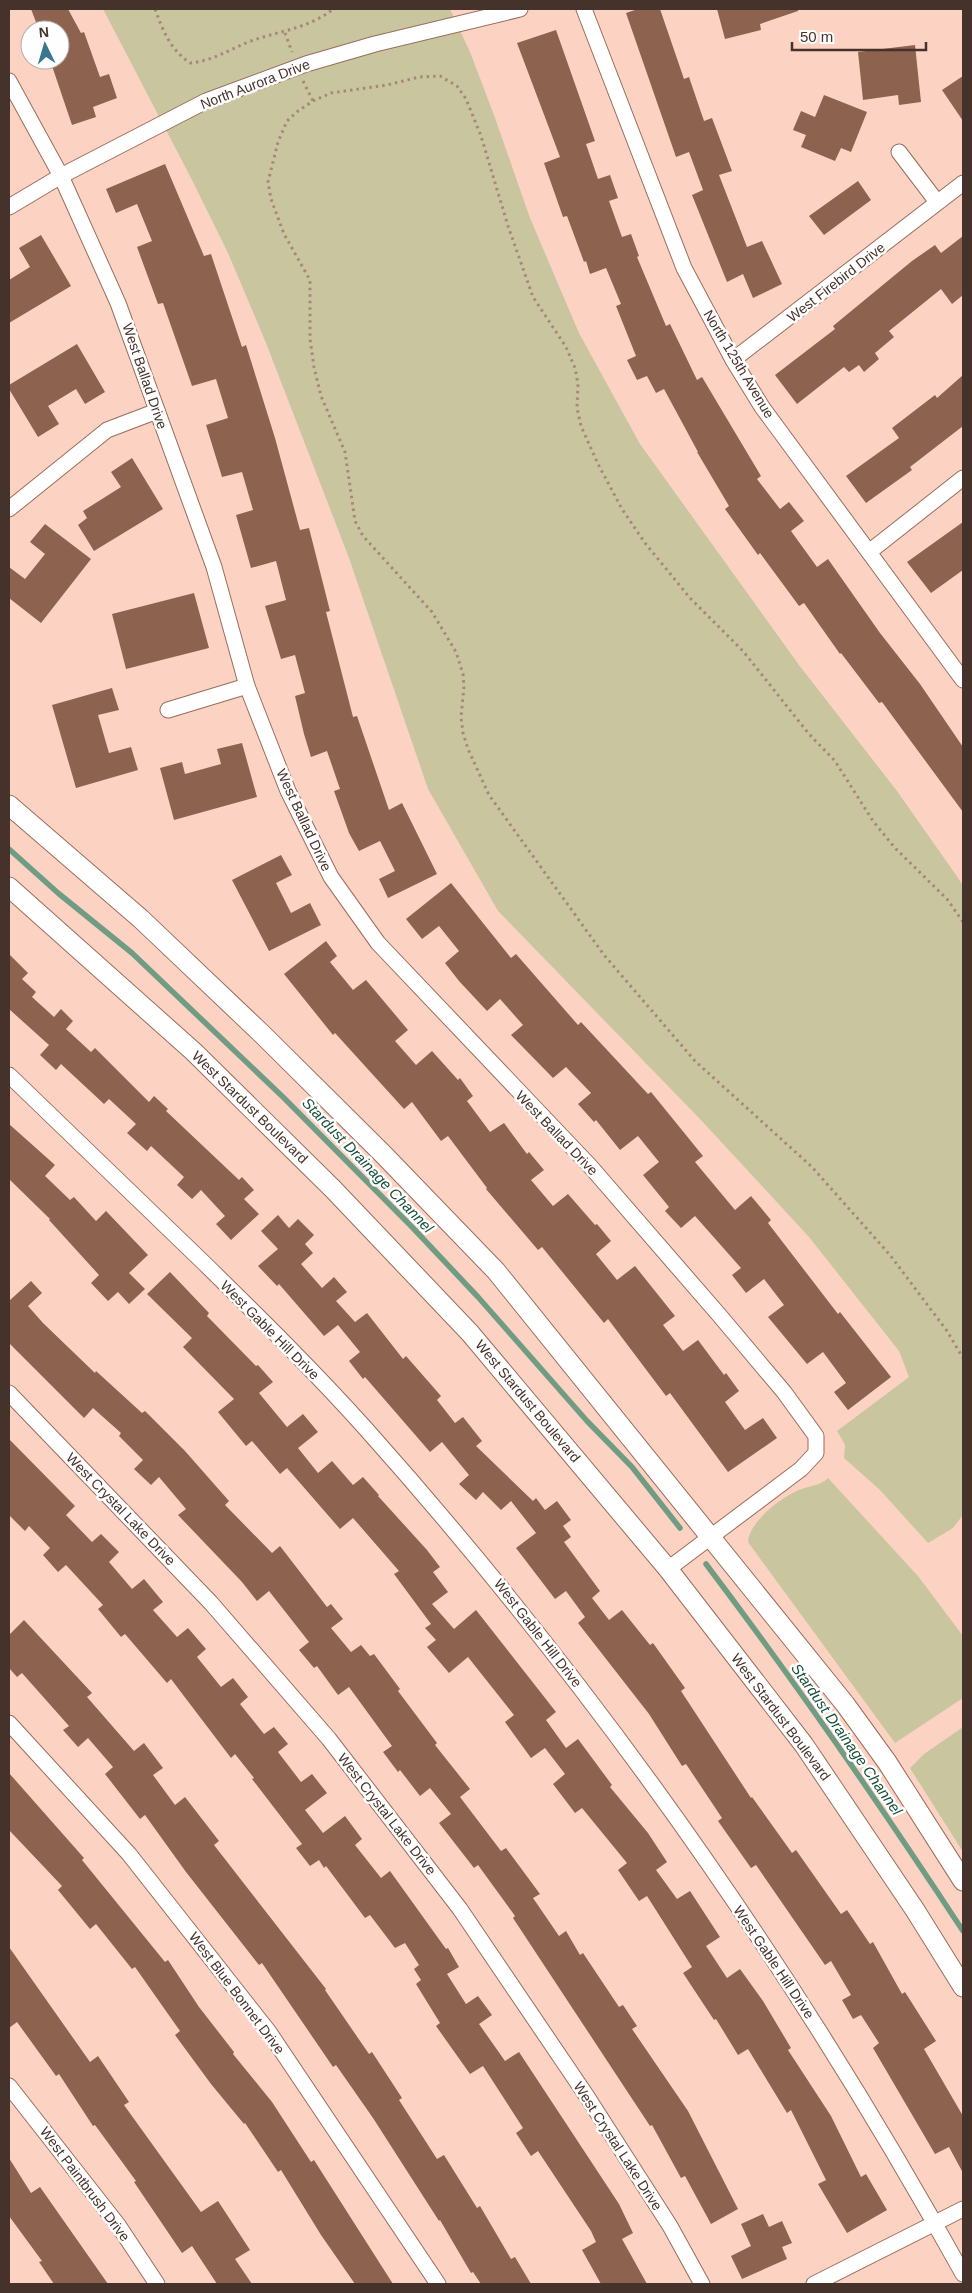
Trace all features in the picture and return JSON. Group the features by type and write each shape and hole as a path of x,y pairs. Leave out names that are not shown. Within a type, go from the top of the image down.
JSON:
{"street":[{"name":"North Aurora Drive","path":"9,207 61,176 206,101 296,67 375,44 520,9"},
{"name":"North 125th Avenue","path":"584,9 684,268 733,360 762,407 963,680"},
{"name":"West Ballad Drive","path":"9,81 61,176 118,303 139,356 214,567 248,686 288,791 327,868 378,943 590,1166 784,1392 816,1436 816,1452 802,1469 668,1569"},
{"path":"899,152 937,202"},
{"name":"West Firebird Drive","path":"733,360 963,183"},
{"path":"9,509 108,430 157,411"},
{"path":"869,552 963,478"},
{"path":"168,710 248,686"},
{"path":"9,805 141,919 262,1034 383,1154 496,1271 846,1704 887,1762 963,1881"},
{"name":"West Stardust Boulevard","path":"9,888 194,1052 333,1188 470,1333 668,1569 804,1745 915,1910 963,1988"},
{"name":"West Gable Hill Drive","path":"9,1075 277,1335 364,1427 484,1566 586,1694 653,1783 793,1987 936,2224 963,2274"},
{"name":"West Crystal Lake Drive","path":"9,1393 211,1603 329,1739 460,1909 588,2098 670,2226 702,2284"},
{"name":"West Blue Bonnet Drive","path":"9,1723 129,1854 269,2032 438,2284"},
{"name":"West Paintbrush Drive","path":"9,2086 118,2225 157,2284"},
{"path":"814,2284 963,2209"}],"path":[{"path":"155,9 163,32 177,54 190,63 207,62 252,41 294,30 333,9"},
{"path":"963,922 947,900 895,848 873,821 835,761 804,727 743,651 690,598 646,543 618,503 581,426 577,408 577,376 572,358 533,297 508,226 481,136 466,99 457,86 440,76 419,77 387,86 331,93 298,110 288,121 278,142 268,182 271,199 284,234 310,280 310,339 314,367 321,396 345,452 355,521 364,536 432,612 456,652 463,674 464,687 461,716 463,733 468,749 489,795 610,963 695,1061 812,1167 890,1255 947,1332 963,1358"}],"shaded area":[{"path":"103,9 450,9 470,52 530,218 579,333 640,444 799,665 897,791 963,885 963,1515 953,1528 928,1543 879,1489 844,1458 845,1445 837,1431 909,1377 899,1351 809,1237 700,1119 498,911 428,789 349,558 266,343 228,253"},
{"path":"828,1478 918,1576 963,1636 963,1698 895,1743 748,1542 754,1526 775,1504 792,1493 821,1483"},
{"path":"963,1727 963,1852 910,1768 924,1754"}],"building":[{"path":"31,9 68,9 81,33 84,32 100,77 109,74 117,98 93,107 96,117 72,125 53,70 70,70 70,20 35,20"},
{"path":"638,9 660,9 684,79 689,77 704,121 712,118 732,171 719,175 747,247 762,241 782,284 753,298 743,274 727,282 692,195 703,190 689,152 676,157 626,13"},
{"path":"717,9 798,9 798,11 760,24 761,30 725,39"},
{"path":"556,30 595,141 586,144 598,179 610,175 618,198 609,201 622,237 631,234 639,256 637,257 666,326 670,324 697,380 702,377 761,476 757,479 780,509 789,502 804,521 791,531 817,567 828,559 880,633 920,684 963,747 963,812 882,702 879,703 840,654 804,603 799,606 760,553 758,555 725,509 729,506 697,452 664,389 656,393 647,376 637,380 627,360 636,356 616,306 621,304 606,268 590,274 567,216 563,217 544,163 560,157 517,43"},
{"path":"915,45 921,102 899,105 898,95 863,100 858,52"},
{"path":"963,76 963,121 942,90"},
{"path":"824,95 867,112 851,152 841,148 835,161 801,147 806,135 793,130 801,111 815,117"},
{"path":"165,164 204,256 211,254 242,347 246,345 275,438 300,530 309,528 330,611 326,612 353,717 357,716 389,810 402,803 437,874 388,898 379,879 395,871 380,841 359,851 349,833 334,791 340,789 327,751 311,757 295,696 305,693 295,655 281,659 265,606 286,600 276,561 251,568 236,515 253,510 242,472 222,477 206,425 228,418 216,379 192,386 163,303 158,304 137,247 152,241 137,204 116,213 106,189"},
{"path":"858,181 871,200 824,235 809,216"},
{"path":"41,235 71,286 9,323 9,280 30,267 19,248"},
{"path":"963,236 963,295 952,304 941,289 889,331 894,337 875,353 879,359 864,372 859,365 849,372 844,367 797,404 775,375 835,329 833,326 912,261 935,245 941,253"},
{"path":"77,344 105,392 85,404 76,389 48,406 59,424 38,437 9,389 9,385"},
{"path":"963,375 963,426 910,467 912,470 866,503 846,476 899,438 892,428 935,395 937,398"},
{"path":"132,458 163,509 94,551 78,525 87,518 83,511 121,487 111,472"},
{"path":"963,522 963,570 931,593 907,562"},
{"path":"45,524 91,559 41,623 9,598 9,567 25,579 45,554 30,542"},
{"path":"194,593 209,648 126,669 112,614"},
{"path":"112,688 119,710 98,715 109,753 131,747 138,770 76,788 52,705"},
{"path":"242,743 257,797 174,820 160,768 182,762 185,774 221,764 217,749"},
{"path":"281,855 292,875 276,883 291,913 310,903 321,925 269,951 232,880"},
{"path":"451,883 511,958 516,954 578,1025 581,1022 648,1094 651,1092 703,1156 695,1162 735,1210 751,1196 771,1220 768,1223 838,1314 840,1312 891,1377 848,1410 834,1392 846,1383 823,1352 807,1364 768,1317 784,1305 764,1279 746,1293 732,1275 741,1268 695,1216 681,1228 665,1211 669,1207 643,1175 659,1162 638,1136 620,1150 596,1120 594,1122 578,1104 591,1093 566,1067 553,1078 511,1035 523,1025 500,999 487,1011 459,981 445,963 459,951 439,926 422,939 406,919"},
{"path":"326,941 337,956 330,962 353,990 366,980 408,1030 395,1041 416,1065 432,1051 458,1080 460,1078 473,1096 467,1101 490,1132 504,1123 527,1154 529,1152 544,1170 531,1180 553,1206 568,1194 595,1225 597,1224 611,1241 596,1254 617,1280 635,1266 675,1316 663,1325 683,1351 698,1340 724,1375 726,1373 739,1391 725,1402 745,1430 763,1418 777,1438 728,1472 670,1393 666,1396 608,1319 604,1323 542,1247 538,1250 486,1189 448,1136 441,1141 412,1102 404,1109 335,1033 333,1035 284,974"},
{"path":"9,954 28,973 22,979 36,992 32,997 54,1017 61,1009 73,1021 66,1029 91,1052 95,1048 149,1102 154,1096 168,1109 166,1111 239,1180 242,1177 254,1190 244,1199 259,1214 231,1240 216,1224 225,1216 201,1190 192,1199 177,1185 184,1177 151,1146 147,1151 127,1133 136,1124 109,1099 104,1104 61,1064 56,1070 40,1055 49,1045 9,1009"},
{"path":"9,1124 55,1165 45,1176 70,1200 74,1197 96,1221 106,1211 148,1255 129,1273 145,1289 129,1304 118,1292 108,1301 91,1283 99,1275 50,1219 9,1179"},
{"path":"278,1215 289,1228 298,1219 314,1235 305,1244 313,1253 301,1264 322,1288 334,1277 347,1292 336,1301 355,1322 367,1313 403,1359 406,1356 441,1396 437,1400 455,1423 463,1417 482,1441 476,1446 533,1501 536,1498 545,1510 557,1501 571,1520 563,1526 571,1537 564,1542 600,1591 592,1598 609,1620 622,1610 650,1645 653,1643 685,1688 681,1691 751,1798 792,1853 796,1850 841,1914 847,1910 870,1944 873,1942 902,1994 905,1992 936,2041 924,2049 963,2116 963,2173 949,2147 935,2154 873,2048 879,2043 861,2015 853,2019 842,2000 851,1995 831,1961 825,1965 756,1865 751,1868 718,1821 722,1818 686,1764 682,1766 649,1714 578,1623 585,1617 566,1591 555,1599 516,1548 536,1533 511,1501 501,1510 483,1492 476,1500 459,1484 469,1475 442,1442 430,1452 365,1377 363,1379 349,1361 360,1352 338,1325 324,1336 279,1284 277,1286 258,1266 278,1249 261,1231"},
{"path":"170,1272 209,1313 207,1316 273,1382 259,1393 287,1427 303,1414 318,1432 298,1448 318,1473 332,1461 353,1485 363,1477 427,1550 440,1567 433,1572 448,1592 432,1604 454,1629 476,1610 556,1712 546,1720 566,1748 578,1739 612,1785 610,1787 648,1833 667,1862 656,1870 677,1899 690,1891 720,1937 706,1946 727,1978 740,1969 763,2001 791,2048 788,2050 831,2116 861,2177 866,2174 887,2210 847,2233 818,2184 826,2180 791,2110 787,2113 748,2049 738,2055 716,2019 714,2020 683,1973 692,1967 647,1896 639,1901 618,1870 627,1863 582,1808 575,1813 553,1784 565,1774 545,1748 531,1758 505,1722 514,1715 468,1657 449,1673 427,1647 436,1640 425,1628 431,1624 394,1574 399,1571 353,1518 340,1529 287,1468 280,1474 252,1441 246,1446 218,1412 234,1399 183,1347 192,1338 147,1294"},
{"path":"31,1281 42,1293 28,1306 43,1323 95,1373 96,1371 142,1413 145,1411 185,1451 229,1501 225,1505 272,1553 280,1546 327,1607 331,1604 343,1619 331,1628 351,1652 361,1645 370,1656 374,1654 400,1689 398,1691 437,1743 435,1745 470,1789 460,1797 501,1851 506,1848 540,1894 533,1898 559,1936 566,1931 580,1955 583,1953 619,2007 623,2005 637,2026 632,2029 688,2111 738,2209 711,2224 685,2176 681,2178 652,2125 650,2126 513,1918 515,1916 478,1865 474,1868 439,1823 451,1814 430,1788 420,1796 400,1770 398,1772 383,1752 392,1746 349,1687 338,1695 317,1666 314,1668 299,1650 309,1642 269,1591 257,1601 242,1582 178,1515 186,1509 159,1477 151,1485 134,1469 143,1460 119,1436 121,1433 93,1408 84,1418 9,1343 9,1301"},
{"path":"9,1439 75,1506 66,1515 92,1542 101,1534 119,1552 109,1562 132,1589 144,1579 163,1602 153,1610 177,1637 188,1628 206,1649 197,1657 221,1687 233,1678 248,1697 240,1704 264,1734 274,1727 288,1744 278,1752 301,1782 312,1774 327,1793 305,1810 323,1833 345,1816 362,1839 355,1845 381,1878 390,1871 446,1949 448,1948 459,1967 447,1974 466,2004 478,1996 492,2015 479,2024 505,2061 519,2052 619,2204 633,2233 622,2239 647,2284 601,2284 582,2250 596,2242 591,2231 538,2151 531,2156 516,2133 523,2128 483,2066 470,2074 436,2026 440,2023 416,1984 421,1980 414,1969 419,1965 405,1943 395,1948 370,1915 365,1918 326,1866 324,1868 319,1860 310,1866 296,1848 302,1844 252,1779 254,1778 235,1754 231,1758 171,1679 167,1683 125,1634 121,1637 98,1609 103,1605 66,1565 58,1572 43,1555 50,1548 29,1526 25,1531 9,1515"},
{"path":"24,1620 92,1693 87,1697 134,1751 144,1743 163,1768 153,1775 175,1805 185,1797 219,1841 214,1845 326,1989 369,2054 372,2052 402,2098 399,2100 437,2159 444,2155 477,2208 480,2206 511,2259 515,2257 531,2284 481,2284 473,2272 471,2273 440,2220 373,2118 336,2065 333,2067 262,1963 259,1965 186,1872 145,1815 140,1819 105,1774 113,1767 88,1738 78,1747 63,1730 69,1726 22,1673 17,1677 9,1668 9,1635"},
{"path":"9,1773 84,1858 82,1860 165,1962 168,1960 199,2007 234,2052 233,2054 272,2102 311,2162 314,2160 393,2284 355,2284 321,2235 281,2170 278,2172 245,2123 211,2084 175,2035 180,2031 135,1967 132,1969 96,1924 90,1929 58,1890 62,1886 9,1830"},
{"path":"9,1947 90,2062 98,2056 129,2102 124,2105 201,2212 218,2201 250,2250 235,2259 252,2284 217,2284 192,2246 182,2253 134,2182 136,2181 95,2125 93,2126 59,2074 56,2076 17,2022 9,2028"},
{"path":"9,2158 31,2193 40,2187 108,2284 54,2284 39,2262 42,2261 9,2216"},
{"path":"763,2214 769,2227 782,2221 792,2243 782,2247 787,2259 742,2279 731,2256 751,2246 741,2224"}],"waterway":[{"name":"Stardust Drainage Channel","path":"9,849 58,893 132,953 283,1097 413,1228 478,1297 587,1421 632,1467 680,1528"},
{"name":"Stardust Drainage Channel","path":"706,1564 773,1654 837,1745 963,1931"}]}
